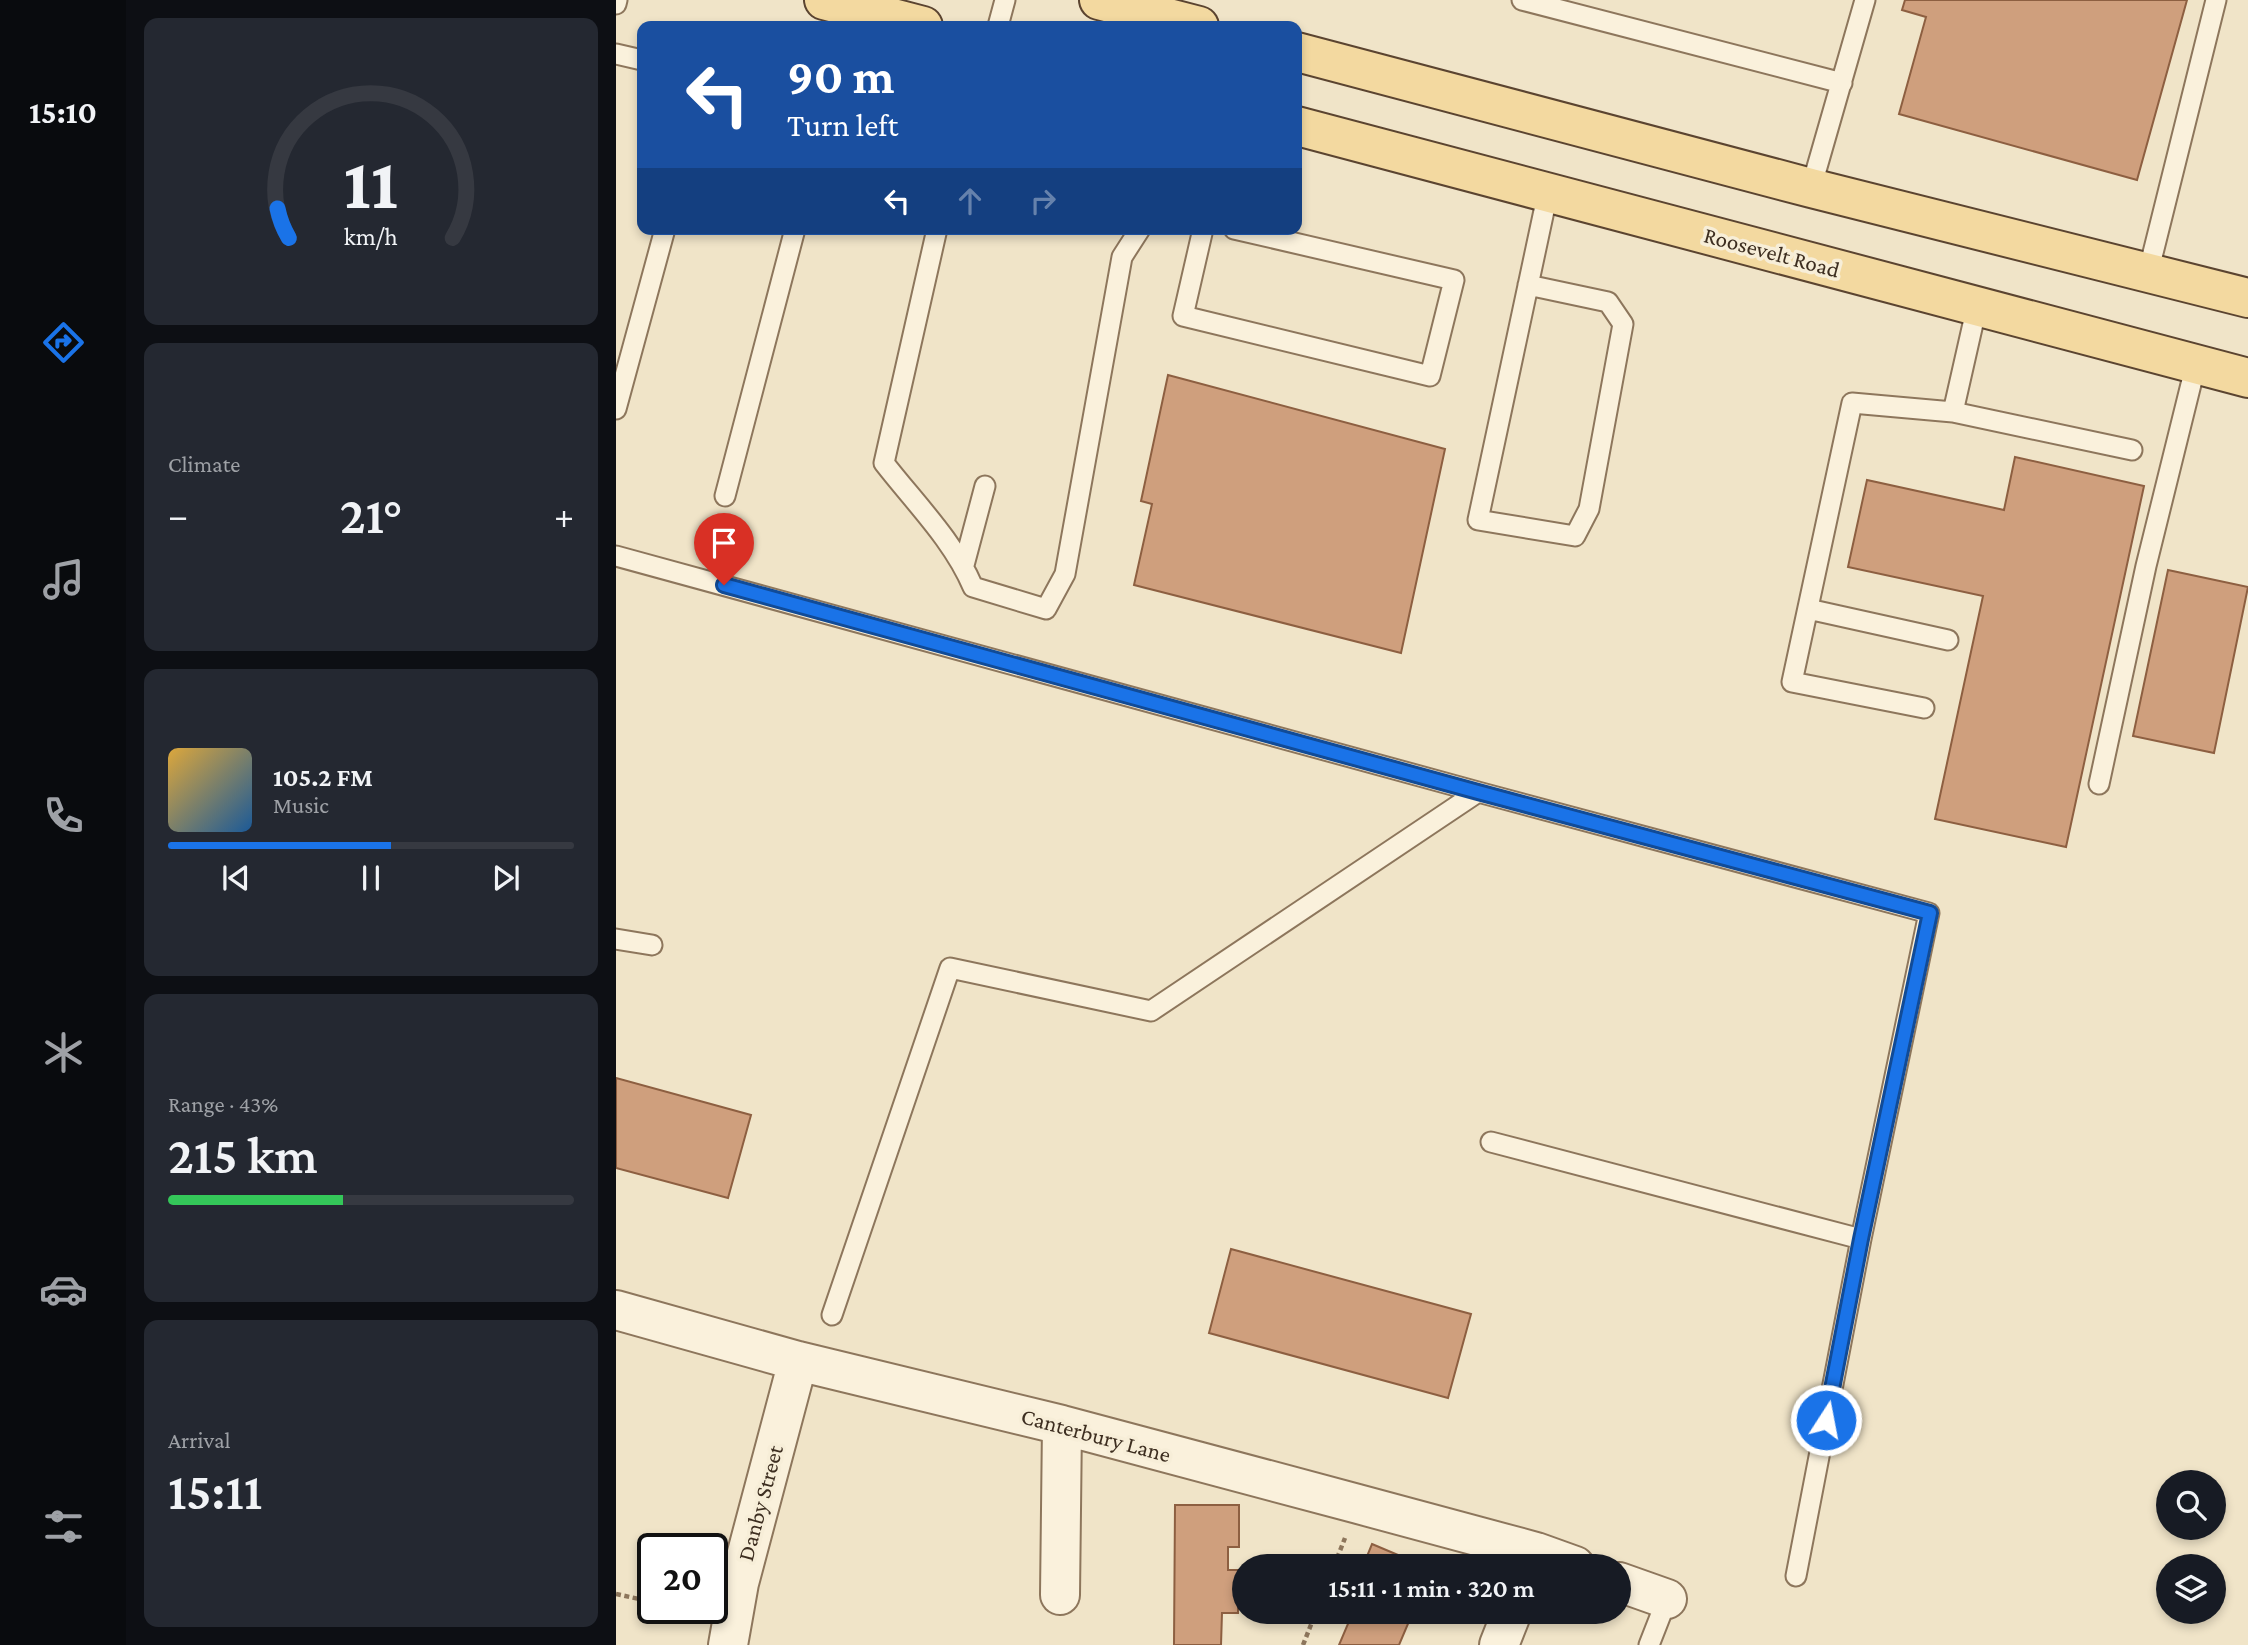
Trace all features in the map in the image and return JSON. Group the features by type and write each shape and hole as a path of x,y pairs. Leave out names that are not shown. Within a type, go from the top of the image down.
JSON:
{"main road":[{"path":"824,0 904,21"},
{"path":"1099,0 1180,21"},
{"path":"1302,53 2248,298"},
{"name":"Roosevelt Road","path":"1302,127 2248,377"}],"street":[{"name":"Canterbury Lane","path":"616,1310 797,1361 1062,1425 1516,1554"},
{"name":"Danby Street","path":"728,1645 739,1583 797,1361"},
{"path":"1060,1595 1062,1425"},
{"path":"1631,1586 1667,1599"},
{"path":"1499,1645 1507,1624"}],"lane":[{"path":"999,21 1005,0"},
{"path":"1522,0 1842,83"},
{"path":"1811,187 1865,0"},
{"path":"2148,273 2217,0"},
{"path":"616,54 637,60"},
{"path":"1528,285 1608,302 1623,324 1589,509 1575,536 1478,520 1528,285 1548,192"},
{"path":"616,409 663,235"},
{"path":"725,496 793,235"},
{"path":"936,235 884,463 944,537 964,565 973,587 1046,609 1065,574 1122,257 1136,235"},
{"path":"1202,235 1183,316 1430,376 1454,280 1260,235"},
{"path":"1953,412 1977,306"},
{"path":"2099,784 2146,566 2196,364"},
{"path":"1924,708 1792,682 1852,403 1953,412 2132,450"},
{"path":"964,565 985,486"},
{"path":"616,556 1930,913 1861,1239 1796,1576"},
{"path":"1808,608 1948,640"},
{"path":"832,1315 950,968 1151,1011 1478,792"},
{"path":"616,939 652,945"},
{"path":"1491,1142 1861,1239"},
{"path":"1648,1645 1667,1599"}],"path":[{"path":"616,1594 637,1599"},
{"path":"1303,1645 1311,1624"}],"building":[{"path":"1905,0 2187,0 2137,180 1899,114 1926,17 1902,10"},
{"path":"1168,375 1445,449 1401,653 1134,585 1152,504 1141,501"},
{"path":"2015,457 2144,486 2066,847 1935,819 1983,596 1848,567 1867,480 2004,510"},
{"path":"2168,570 2248,587 2214,753 2133,736"},
{"path":"616,1078 751,1115 728,1198 616,1168"},
{"path":"1231,1249 1471,1314 1448,1398 1209,1333"},
{"path":"1175,1505 1239,1505 1239,1547 1228,1547 1228,1570 1232,1570 1232,1613 1222,1613 1221,1645 1174,1645"},
{"path":"1372,1544 1396,1554 1368,1554"},
{"path":"1348,1624 1408,1624 1399,1645 1339,1645"}],"route":[{"path":"724,585 1930,913 1826,1420"}]}
